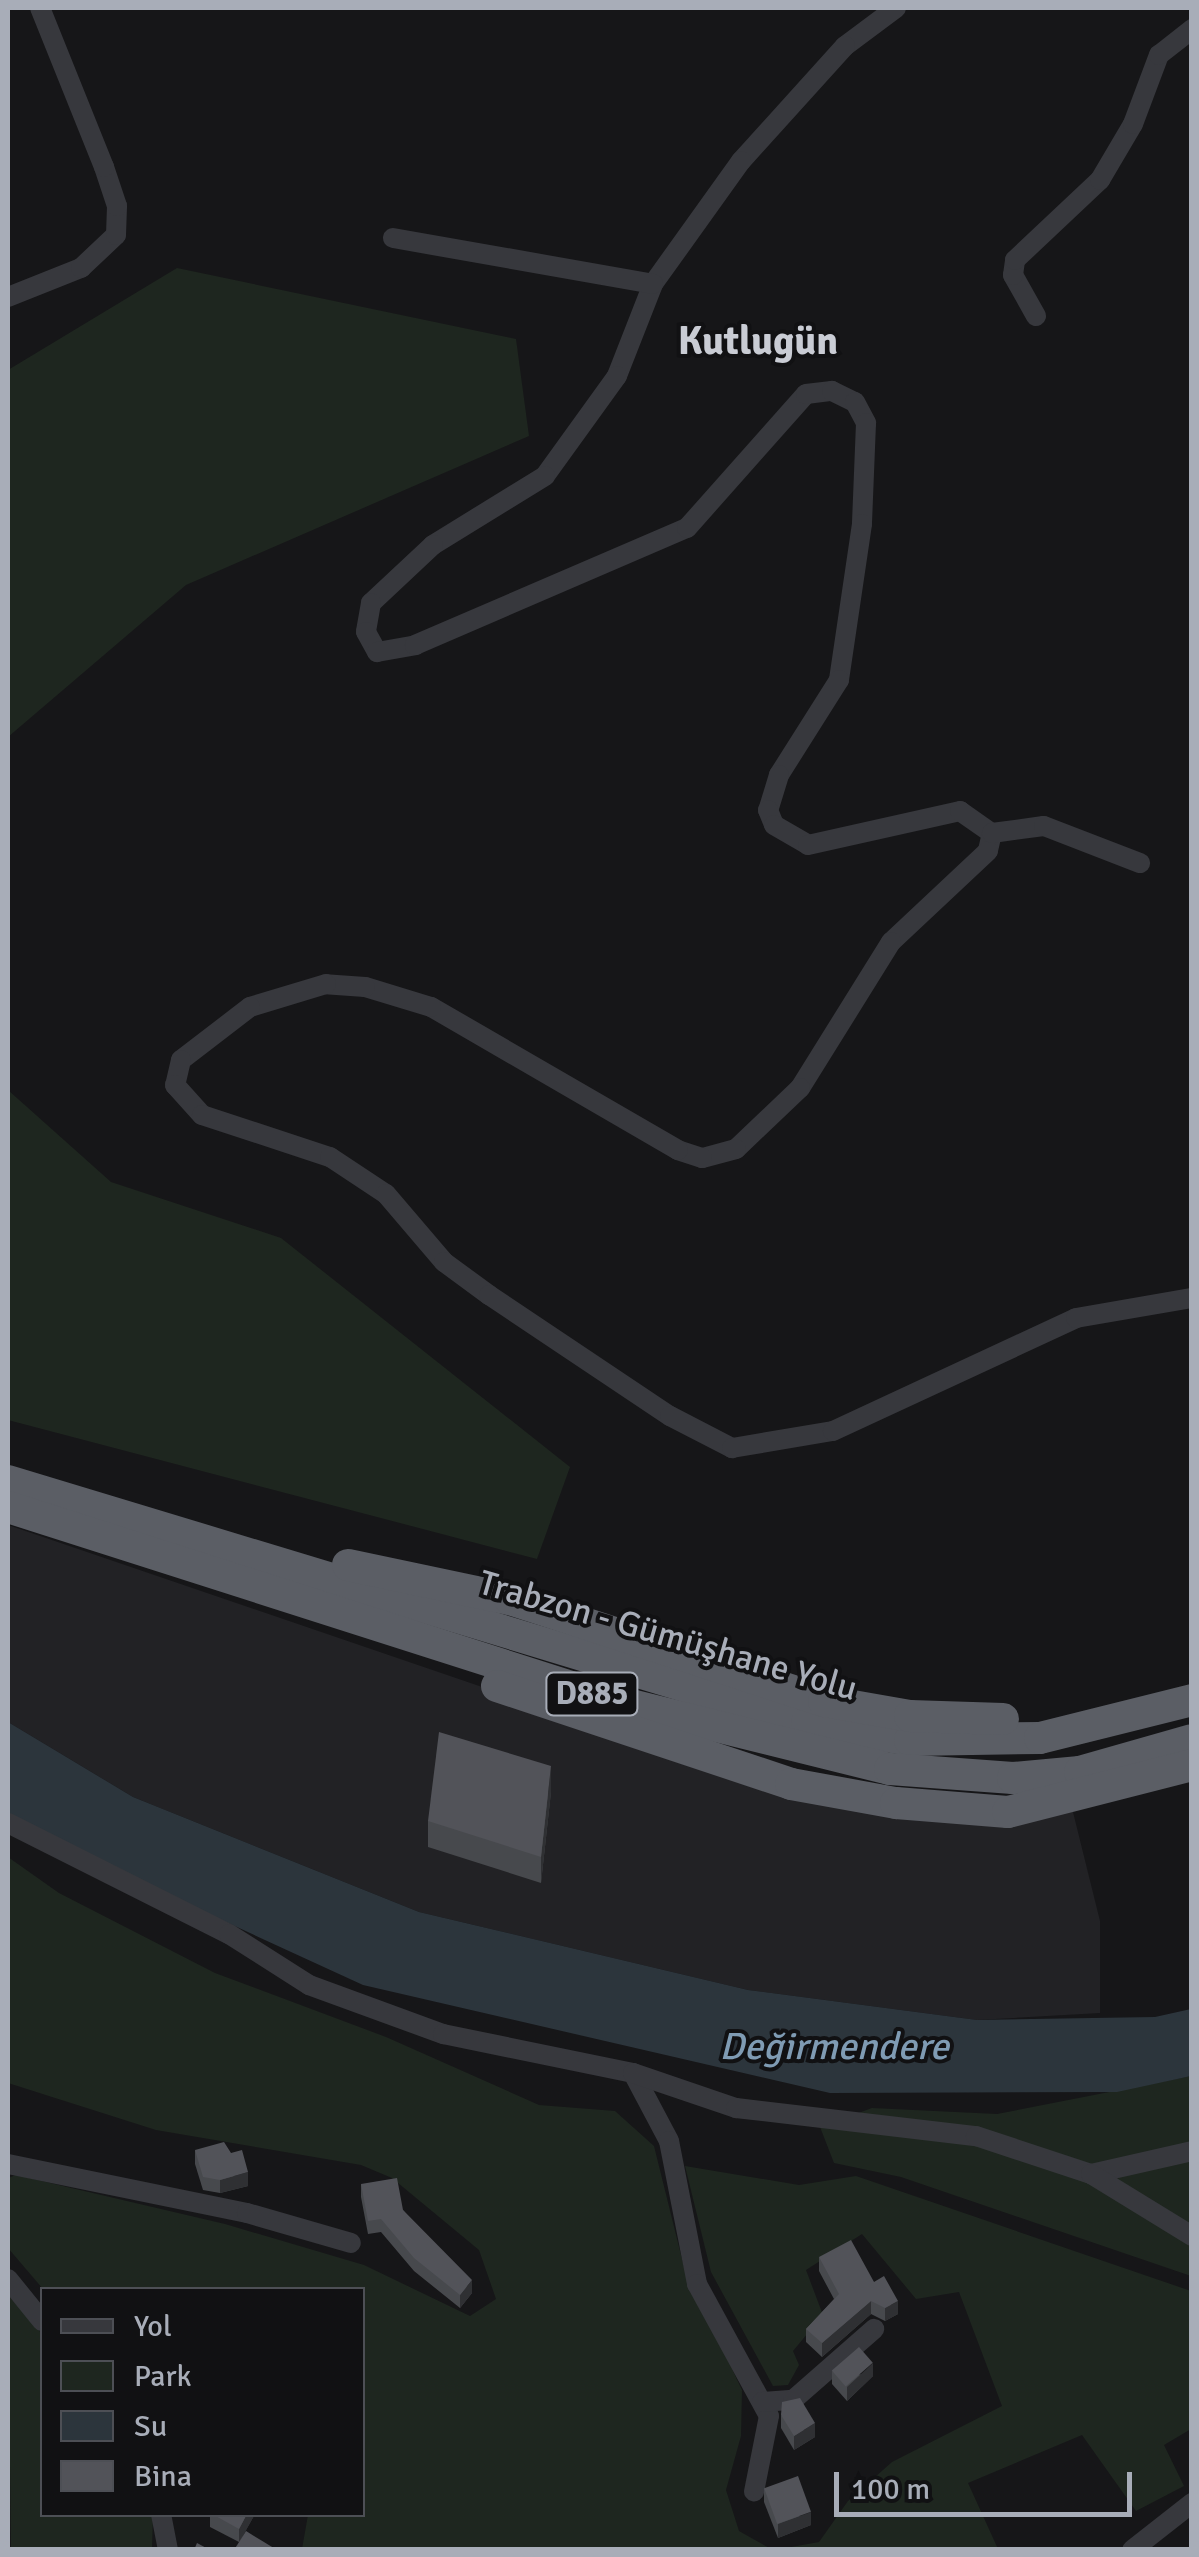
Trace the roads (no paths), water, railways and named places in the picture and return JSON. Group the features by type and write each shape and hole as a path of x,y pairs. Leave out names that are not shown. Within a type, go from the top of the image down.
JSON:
{"highway":[{"name":"Trabzon - Gümüşhane Yolu","path":"8,1482 807,1724 910,1740 1024,1739 1120,1723 1192,1700"},
{"name":"Trabzon - Gümüşhane Yolu","path":"8,1507 615,1701 890,1768 1013,1778 1080,1772 1192,1740"},
{"name":"Trabzon - Gümüşhane Yolu","path":"189,1536 510,1599 824,1701 910,1716 1058,1716 1121,1704 1192,1678"},
{"name":"Trabzon - Gümüşhane Yolu","path":"258,1587 428,1662 791,1784 896,1803 1008,1812 1192,1765"}],"street":[{"path":"8,297 81,268 116,234 117,206 104,167 40,8"},
{"path":"896,8 845,46 741,161 652,284 617,376 546,476 433,546 371,602 366,632 377,652 415,645 686,528 806,394 832,392 855,402 866,422 862,524 840,680 779,775 768,810 774,825 808,844 960,811 992,834 1044,826 1140,863"},
{"path":"1036,316 1013,275 1015,260 1100,180 1134,124 1159,55 1192,29"},
{"path":"393,238 652,284"},
{"path":"992,834 988,851 962,879 891,942 800,1088 736,1149 702,1158 678,1150 431,1008 365,986 326,984 250,1006 181,1060 175,1085 202,1115 344,1166 386,1194 444,1262 670,1416 732,1448 833,1431 1076,1318 1192,1298"},
{"path":"8,1823 229,1934 309,1985 443,2034 632,2073 736,2108 976,2136 1091,2174 1192,2236"},
{"path":"632,2073 668,2141 698,2284 768,2416 754,2492"},
{"path":"1091,2174 1192,2151"},
{"path":"8,2164 228,2209 351,2243"},
{"path":"8,2280 40,2319"},
{"path":"762,2402 793,2400 874,2328"},
{"path":"1132,2550 1192,2502"},
{"path":"162,2517 168,2550"}],"water":[{"name":"Değirmendere","path":"8,1722 133,1797 419,1912 748,1990 977,2020 1155,2017 1191,2009 1191,2076 1117,2092 830,2093 363,1985 30,1832 8,1816"}],"district":[{"name":"Kutlugün","path":"758,341"}]}
